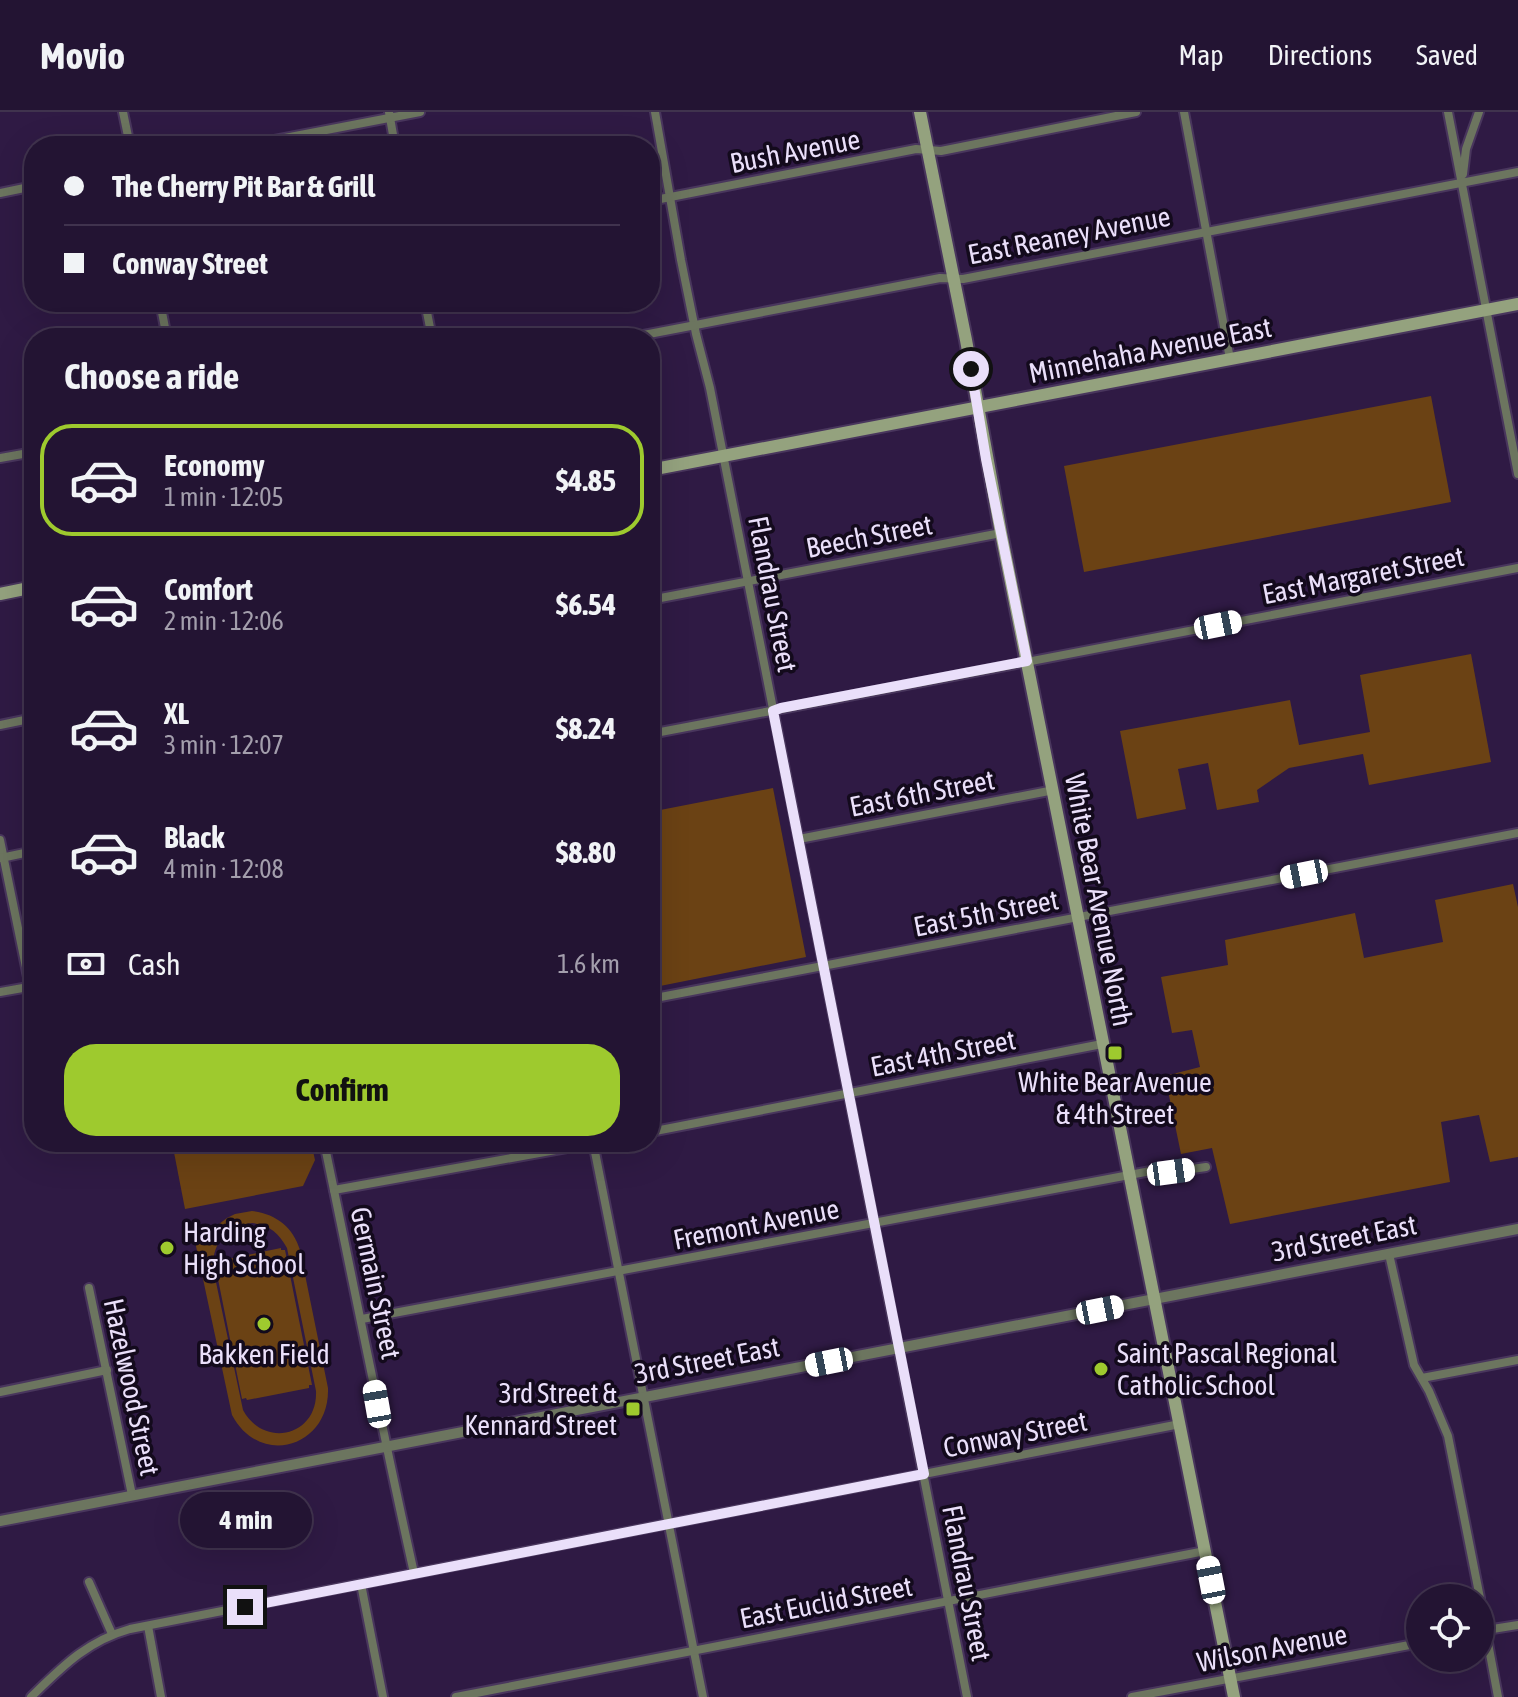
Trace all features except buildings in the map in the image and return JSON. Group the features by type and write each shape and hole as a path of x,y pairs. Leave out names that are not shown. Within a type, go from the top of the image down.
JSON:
{"main road":[{"name":"White Bear Avenue North","path":"920,112 1102,1044 1234,1697"},
{"name":"Minnehaha Avenue East","path":"660,468 1518,304"},
{"path":"0,594 24,589"}],"street":[{"path":"123,112 128,136"},
{"path":"290,136 389,115 420,112"},
{"name":"Flandrau Street","path":"655,112 659,136"},
{"name":"Bush Avenue","path":"660,199 916,149 941,151 1136,112"},
{"path":"1184,112 1230,359"},
{"path":"1448,112 1518,474"},
{"path":"1461,183 1466,149 1479,112"},
{"path":"389,115 393,136"},
{"name":"Flandrau Street","path":"660,142 967,1697"},
{"name":"East Reaney Avenue","path":"660,332 940,278 963,279 1518,172"},
{"path":"0,193 24,188"},
{"path":"0,458 24,454"},
{"name":"Beech Street","path":"660,598 1001,533"},
{"name":"East Margaret Street","path":"660,732 1518,568"},
{"path":"0,725 24,720"},
{"name":"East 6th Street","path":"799,839 1054,790"},
{"name":"East 5th Street","path":"660,997 1518,833"},
{"path":"0,840 24,952"},
{"path":"2,858 24,853"},
{"path":"0,992 24,988"},
{"name":"East 4th Street","path":"660,1130 1102,1044"},
{"name":"Germain Street","path":"326,1152 414,1573"},
{"path":"334,1190 541,1152"},
{"path":"597,1152 703,1697"},
{"name":"Fremont Avenue","path":"362,1319 1156,1170 1171,1172 1206,1167"},
{"name":"3rd Street East","path":"0,1521 1518,1229"},
{"path":"1389,1254 1414,1365 1448,1436 1477,1584"},
{"name":"Hazelwood Street","path":"89,1288 132,1495"},
{"path":"1422,1378 1518,1360"},
{"path":"0,1392 107,1370"},
{"name":"Conway Street","path":"31,1697 81,1651 112,1634 1180,1424"},
{"name":"East Euclid Street","path":"456,1697 1205,1551"},
{"path":"89,1582 112,1634"},
{"path":"361,1584 383,1697"},
{"path":"1494,1629 1518,1625"},
{"path":"148,1626 161,1697"},
{"name":"Wilson Avenue","path":"1132,1697 1406,1646"},
{"path":"1492,1672 1498,1697"}],"shaded area":[{"path":"1431,396 1451,502 1084,572 1064,466"},
{"path":"1471,654 1491,762 1369,785 1363,754 1289,768 1257,790 1259,802 1217,810 1208,763 1178,769 1186,809 1137,819 1120,731 1290,700 1299,745 1370,732 1360,675"},
{"path":"773,788 806,957 660,986 660,810"},
{"path":"1513,884 1518,907 1518,1157 1490,1162 1479,1115 1441,1122 1450,1182 1230,1224 1212,1148 1181,1154 1165,1076 1200,1067 1192,1030 1172,1033 1161,977 1228,965 1225,940 1355,913 1364,958 1443,942 1435,900"},
{"path":"174,1152 313,1152 315,1160 303,1186 185,1209"},
{"path":"252,1211 269,1215 288,1228 300,1250 328,1388 326,1408 318,1425 291,1444 275,1445 259,1441 244,1431 232,1415 193,1232 215,1227 235,1214","holes":["252,1223 273,1231 287,1248 316,1391 308,1418 288,1432 264,1430 252,1422 243,1410 213,1268 215,1251 223,1237 235,1228"]},
{"name":"Bakken Field","path":"281,1248 285,1250 312,1385 242,1399 215,1264"}],"place":[{"name":"White Bear Avenue & 4th Street","path":"1115,1053"},
{"name":"Harding High School","path":"167,1248"},
{"name":"Bakken Field","path":"264,1324"},
{"name":"Saint Pascal Regional Catholic School","path":"1101,1369"},
{"name":"3rd Street & Kennard Street","path":"633,1409"}],"route":[{"path":"245,1607 924,1474 773,711 1027,661 971,369"}]}
